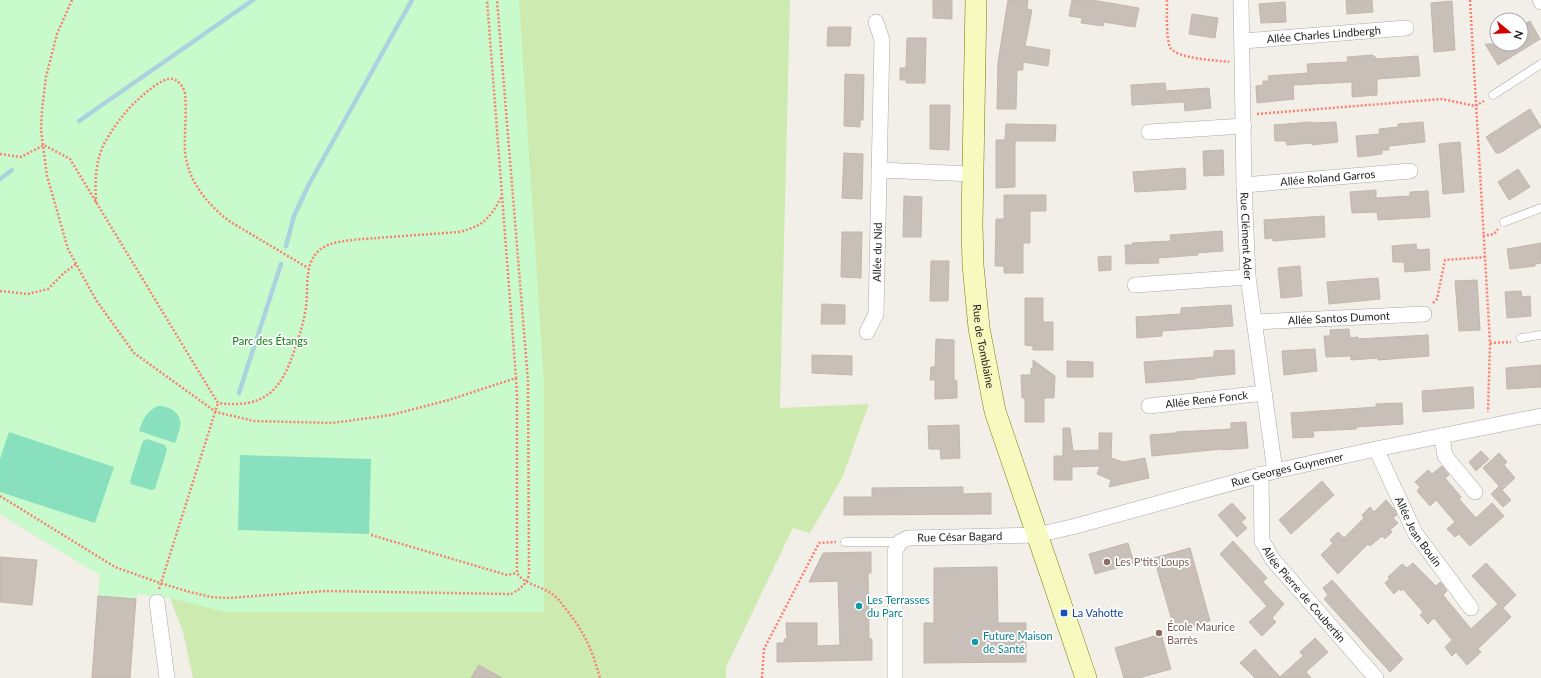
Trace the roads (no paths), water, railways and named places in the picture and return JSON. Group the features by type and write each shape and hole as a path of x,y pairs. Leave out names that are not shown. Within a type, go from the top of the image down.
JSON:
{"main road":[{"name":"Rue de Tomblaine","path":"976,0 972,174 973,265 975,298 984,357 995,411 1037,535 1082,677"}],"street":[{"name":"Rue Clément Ader","path":"1241,0 1243,41 1244,185 1248,277 1264,394 1268,472"},
{"name":"Allée du Nid","path":"867,332 876,314 882,40 876,22"},
{"name":"Allée Charles Lindbergh","path":"1243,41 1406,28"},
{"path":"1149,132 1244,121"},
{"path":"879,170 972,174"},
{"name":"Allée Roland Garros","path":"1244,185 1410,171"},
{"path":"1135,285 1248,277"},
{"name":"Allée Santos Dumont","path":"1255,322 1424,314"},
{"name":"Allée René Fonck","path":"1149,406 1264,394"},
{"name":"Rue Georges Guynemer","path":"1037,535 1103,519 1268,472 1541,416"},
{"path":"1442,436 1445,456 1475,492"},
{"name":"Allée Jean Bouin","path":"1376,449 1415,533 1470,608"},
{"name":"Allée Pierre de Coubertin","path":"1268,472 1262,541 1273,560 1376,678"},
{"name":"Rue César Bagard","path":"900,542 908,538 1037,535"},
{"path":"895,678 895,551 900,542"},
{"path":"157,602 167,678"}],"lane":[{"path":"1493,95 1541,64"},
{"path":"1504,222 1541,208"},
{"path":"1521,338 1541,335"},
{"path":"846,542 900,542"}],"waterway":[{"path":"79,121 253,0"},
{"path":"286,246 294,216 309,184 412,0"},
{"path":"0,179 12,170"},
{"path":"239,393 281,264"}],"place":[{"name":"Les P'tits Loups","path":"1107,562"},
{"name":"Les Terrasses du Parc","path":"859,606"},
{"name":"La Vahotte","path":"1064,613"},
{"name":"École Maurice Barrès","path":"1159,633"},
{"name":"Future Maison de Santé","path":"975,642"}],"park label":[{"name":"Parc des Étangs","path":"270,341"}]}
